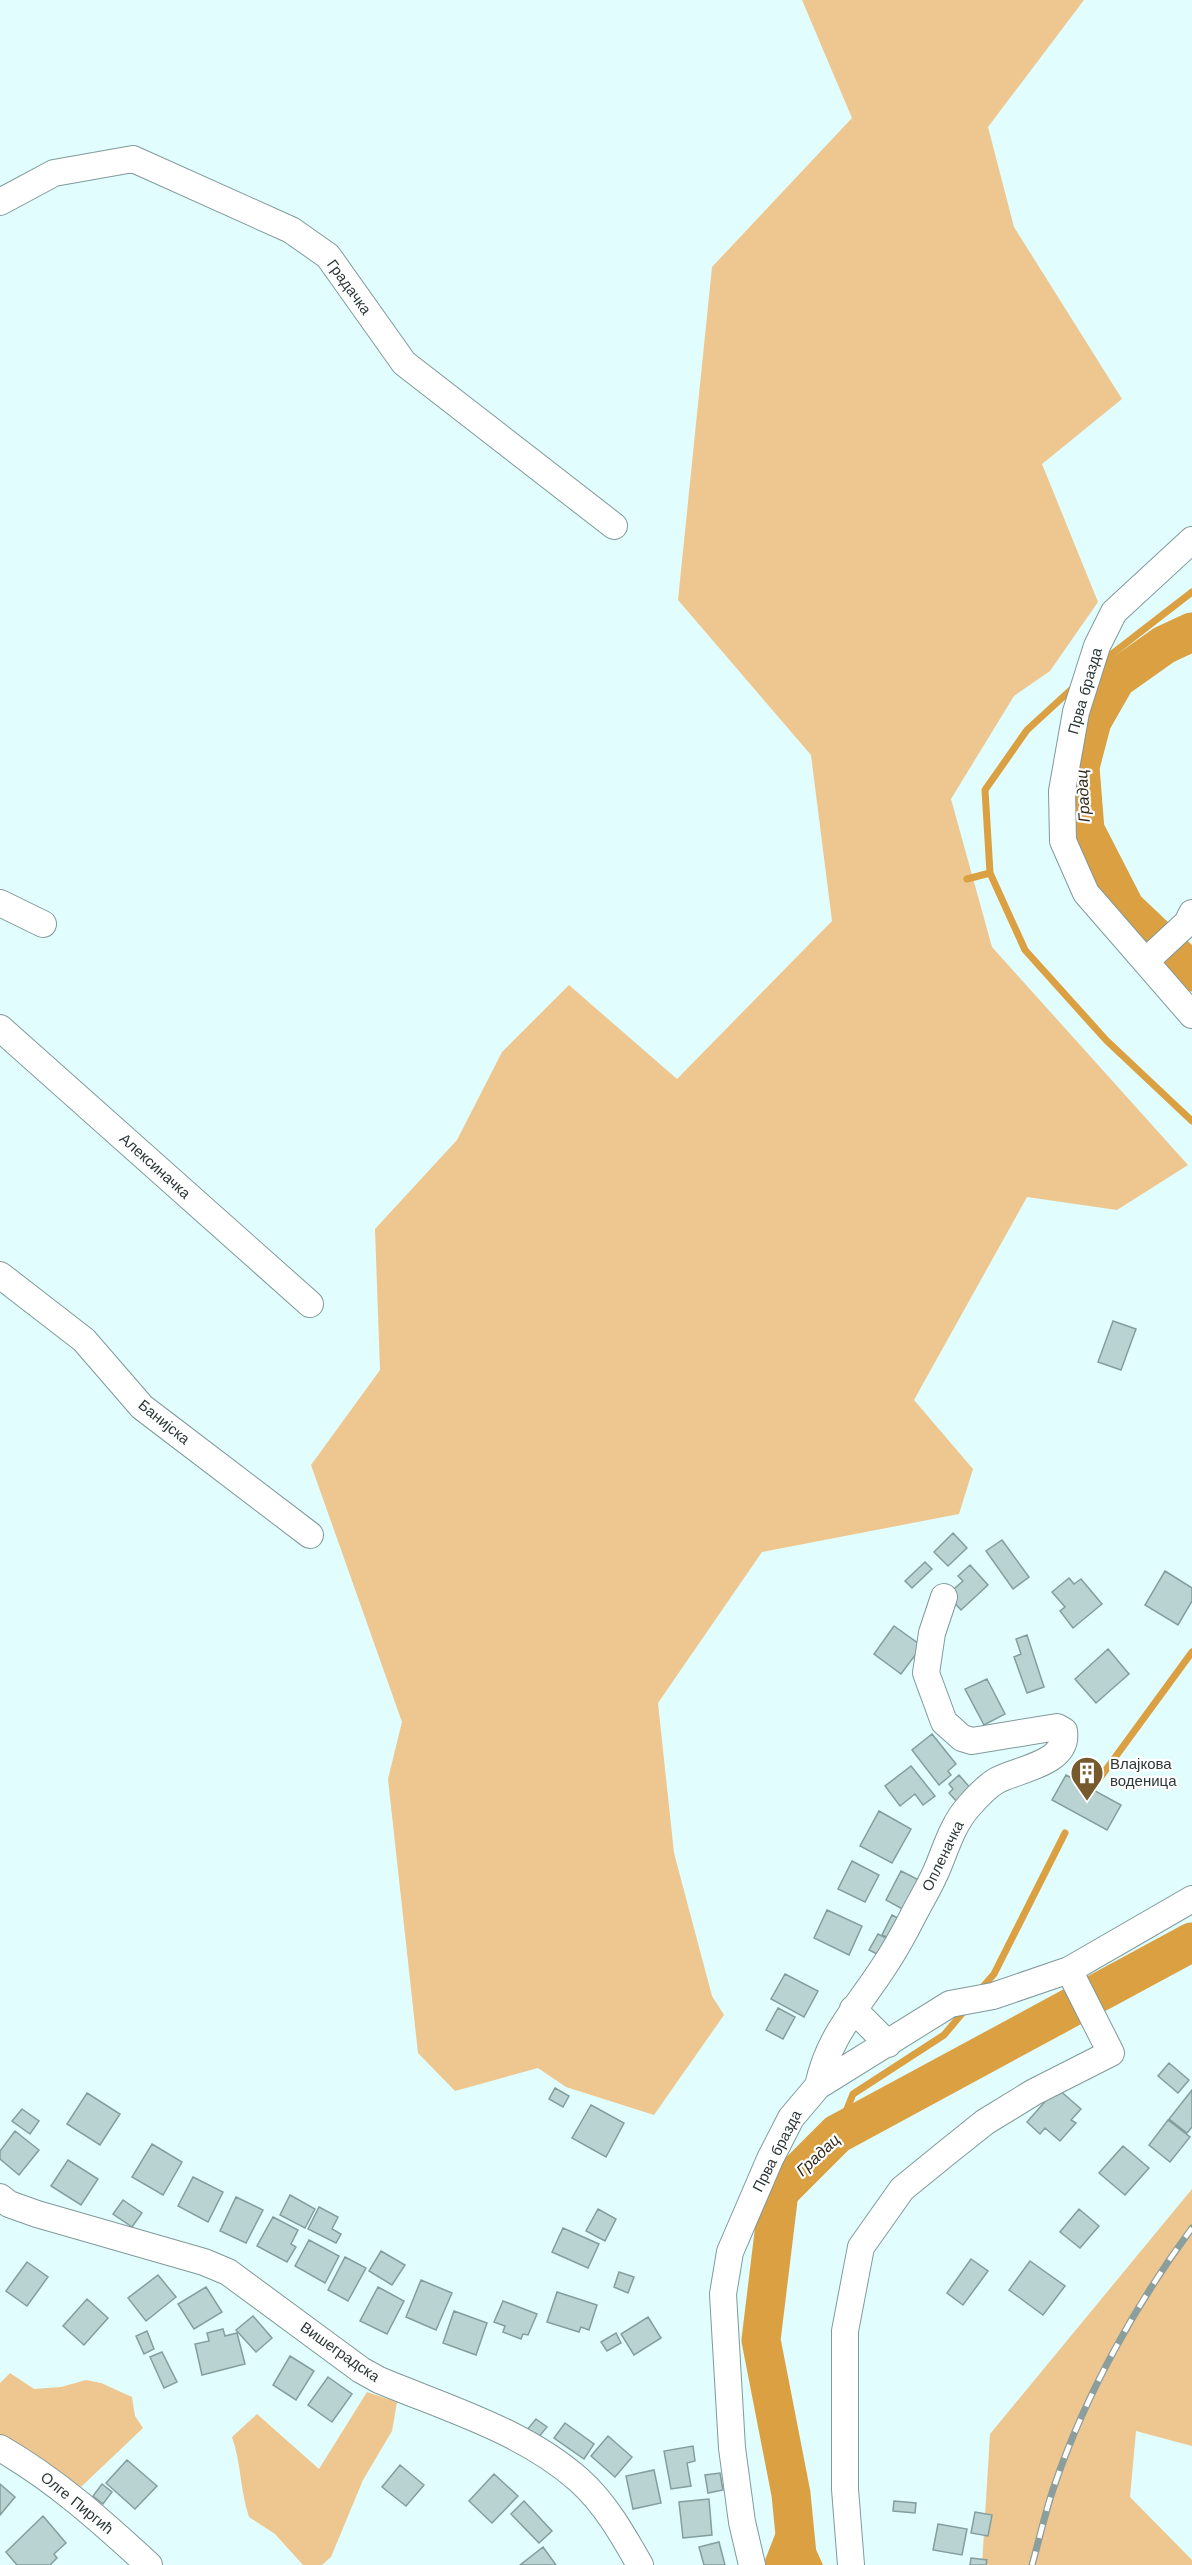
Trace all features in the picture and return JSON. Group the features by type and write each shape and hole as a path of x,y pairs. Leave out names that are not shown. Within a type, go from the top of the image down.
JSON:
{"street":[{"name":"Градачка","path":"0,202 54,173 133,159 291,230 328,256 404,363 614,526"},
{"name":"Прва бразда","path":"1192,540 1114,612 1097,646 1076,712 1062,791 1063,841 1086,893 1192,1015"},
{"path":"0,903 43,924"},
{"path":"1146,961 1189,918"},
{"name":"Алексиначка","path":"0,1028 310,1304"},
{"name":"Банијска","path":"0,1275 84,1340 142,1407 310,1535"},
{"name":"Опленачка","path":"818,2086 823,2065 839,2030 881,1971 914,1914 938,1867 948,1838 968,1807 994,1782 1049,1759 1062,1746 1065,1738 1064,1731 1057,1727 972,1741 963,1738 944,1722 926,1673 932,1633 944,1597"},
{"name":"Прва бразда","path":"752,2565 742,2522 732,2448 723,2294 730,2252 790,2118 818,2086 938,2011 961,2001 1073,1978 1192,1899"},
{"path":"851,2565 846,2488 845,2331 861,2247 902,2189 985,2122 1034,2092 1111,2053 1073,1978"},
{"path":"853,2009 888,2044"},
{"name":"Вишеградска","path":"0,2197 9,2204 38,2214 204,2262 228,2272 361,2370 379,2380 495,2429 538,2451 579,2480 620,2529 640,2565"},
{"name":"Олге Пиргић","path":"0,2448 76,2499 149,2565"}],"shaded area":[{"path":"802,0 1084,0 988,127 1014,227 1122,399 1042,464 1098,602 1050,671 1014,696 951,799 992,947 1188,1165 1117,1210 1027,1197 914,1400 973,1469 959,1514 762,1552 658,1703 674,1853 712,1996 724,2015 654,2115 566,2087 538,2068 455,2091 418,2053 388,1779 402,1722 311,1465 380,1370 375,1229 457,1140 502,1052 569,985 677,1079 832,921 811,755 678,600 712,267 852,118"},
{"path":"1192,2189 1192,2446 1136,2431 1130,2497 1192,2560 1192,2565 982,2565 990,2434"},
{"path":"10,2373 34,2389 61,2387 86,2380 101,2383 132,2397 135,2416 143,2428 81,2487 0,2436 0,2383"},
{"path":"367,2392 397,2402 392,2431 363,2480 331,2557 322,2565 303,2565 275,2534 249,2517 232,2437 257,2414 319,2469"},
{"path":"791,2494 823,2565 766,2565 765,2560"}],"building":[{"path":"1113,1321 1136,1329 1121,1370 1098,1362"},
{"path":"953,1533 967,1548 948,1566 934,1552"},
{"path":"1002,1540 1029,1577 1013,1589 986,1551"},
{"path":"925,1562 932,1569 912,1588 905,1581"},
{"path":"970,1565 988,1585 961,1610 947,1595 963,1581 958,1576"},
{"path":"1165,1571 1192,1588 1192,1601 1178,1625 1145,1605"},
{"path":"1069,1578 1074,1584 1081,1579 1102,1604 1073,1628 1060,1611 1065,1607 1052,1592"},
{"path":"894,1626 922,1646 901,1674 874,1654"},
{"path":"1027,1635 1044,1687 1027,1693 1014,1657 1021,1654 1016,1639"},
{"path":"1108,1649 1129,1674 1096,1703 1075,1679"},
{"path":"987,1679 1005,1714 984,1725 965,1689"},
{"path":"932,1734 956,1764 948,1771 951,1775 939,1785 912,1750"},
{"path":"911,1766 935,1796 923,1805 915,1794 900,1806 885,1786"},
{"path":"959,1775 972,1790 958,1803 949,1793 953,1789 949,1784"},
{"name":"Влајкова воденица","path":"1066,1775 1121,1805 1107,1830 1052,1800"},
{"path":"879,1811 911,1829 892,1863 860,1846"},
{"path":"852,1861 879,1875 865,1902 838,1889"},
{"path":"901,1871 921,1881 906,1911 886,1900"},
{"path":"827,1910 862,1926 849,1955 814,1938"},
{"path":"892,1915 900,1919 891,1939 882,1935"},
{"path":"878,1934 890,1940 881,1956 869,1950"},
{"path":"785,1974 818,1991 804,2017 771,1999"},
{"path":"778,2008 795,2017 783,2039 766,2030"},
{"path":"1169,2063 1189,2080 1178,2093 1158,2076"},
{"path":"555,2088 569,2096 563,2107 549,2099"},
{"path":"1057,2088 1081,2109 1071,2120 1076,2123 1060,2141 1045,2128 1040,2134 1027,2122"},
{"path":"1192,2090 1192,2127 1187,2133 1169,2119"},
{"path":"87,2093 120,2114 100,2145 67,2124"},
{"path":"591,2105 624,2123 606,2157 572,2138"},
{"path":"22,2109 39,2121 30,2134 12,2121"},
{"path":"1168,2120 1190,2137 1170,2162 1149,2145"},
{"path":"15,2131 39,2150 19,2175 0,2159 0,2151"},
{"path":"152,2144 182,2162 163,2195 132,2177"},
{"path":"1123,2146 1149,2168 1125,2195 1099,2173"},
{"path":"68,2160 98,2179 81,2205 51,2186"},
{"path":"193,2177 223,2192 208,2222 178,2206"},
{"path":"290,2195 315,2209 305,2228 280,2215"},
{"path":"236,2197 263,2210 246,2243 220,2231"},
{"path":"123,2200 142,2213 132,2227 113,2214"},
{"path":"319,2207 338,2217 332,2229 341,2234 336,2243 308,2229"},
{"path":"598,2209 616,2219 605,2241 586,2231"},
{"path":"1079,2209 1099,2226 1080,2248 1060,2232"},
{"path":"273,2217 298,2230 291,2244 296,2247 287,2262 257,2246"},
{"path":"563,2228 599,2244 588,2268 552,2252"},
{"path":"309,2240 339,2256 325,2283 295,2266"},
{"path":"381,2251 405,2265 392,2285 369,2271"},
{"path":"345,2257 366,2268 348,2301 328,2290"},
{"path":"971,2259 988,2271 963,2305 947,2293"},
{"path":"1030,2261 1065,2286 1043,2315 1009,2290"},
{"path":"27,2262 48,2277 27,2306 6,2291"},
{"path":"619,2272 634,2277 628,2293 614,2287"},
{"path":"158,2275 176,2297 146,2321 128,2298"},
{"path":"421,2280 452,2293 436,2330 406,2317"},
{"path":"206,2287 222,2312 194,2329 178,2304"},
{"path":"378,2287 404,2301 387,2334 360,2321"},
{"path":"557,2292 597,2305 589,2330 581,2327 579,2332 547,2322"},
{"path":"87,2299 108,2318 84,2345 63,2326"},
{"path":"503,2301 537,2314 528,2335 523,2334 521,2339 503,2332 505,2326 494,2322"},
{"path":"454,2311 487,2323 476,2355 443,2343"},
{"path":"253,2316 272,2338 256,2352 236,2330"},
{"path":"648,2317 661,2338 634,2355 621,2334"},
{"path":"223,2329 225,2336 237,2333 245,2364 202,2375 195,2344 209,2341 207,2333"},
{"path":"147,2331 154,2349 144,2354 136,2336"},
{"path":"616,2333 621,2343 607,2351 601,2342"},
{"path":"162,2352 177,2382 164,2388 150,2357"},
{"path":"290,2356 314,2371 296,2400 273,2385"},
{"path":"328,2377 352,2394 332,2422 308,2405"},
{"path":"536,2419 547,2427 537,2439 526,2431"},
{"path":"565,2423 594,2444 584,2459 554,2438"},
{"path":"608,2436 632,2457 615,2477 591,2456"},
{"path":"693,2446 695,2461 687,2463 691,2486 671,2489 664,2451"},
{"path":"127,2460 157,2486 135,2509 106,2483"},
{"path":"400,2465 424,2485 406,2506 382,2487"},
{"path":"654,2470 661,2503 633,2509 626,2476"},
{"path":"720,2473 723,2490 708,2493 705,2475"},
{"path":"494,2474 518,2496 492,2523 469,2501"},
{"path":"0,2484 15,2497 0,2515"},
{"path":"102,2484 112,2492 103,2504 93,2496"},
{"path":"709,2499 712,2535 683,2538 679,2502"},
{"path":"524,2501 552,2531 539,2543 511,2514"},
{"path":"894,2501 916,2503 915,2513 893,2511"},
{"path":"975,2512 992,2515 988,2536 971,2533"},
{"path":"43,2516 66,2543 54,2554 57,2558 50,2565 17,2565 6,2552"},
{"path":"938,2524 967,2529 962,2555 933,2550"},
{"path":"719,2542 725,2565 704,2565 699,2547"},
{"path":"543,2547 556,2565 520,2565"},
{"path":"971,2558 987,2560 986,2565 970,2565"}],"waterway":[{"path":"1099,664 1192,592"},
{"name":"Градац","path":"1192,632 1164,645 1116,679 1092,721 1080,767 1085,830 1125,908 1192,972"},
{"path":"1075,686 1027,730 985,790 990,873 1025,950 1106,1040 1192,1121"},
{"path":"967,879 990,873"},
{"path":"1097,1782 1192,1652"},
{"path":"981,1989 994,1974 1065,1833"},
{"name":"Градац","path":"798,2565 791,2494 761,2340 779,2192 837,2134 1192,1942"},
{"path":"837,2134 853,2094 944,2035 965,2010"}],"railway":[{"path":"1032,2565 1056,2481 1082,2415 1133,2318 1192,2228"}],"place":[{"name":"Влајкова воденица","path":"1087,1802"}]}
